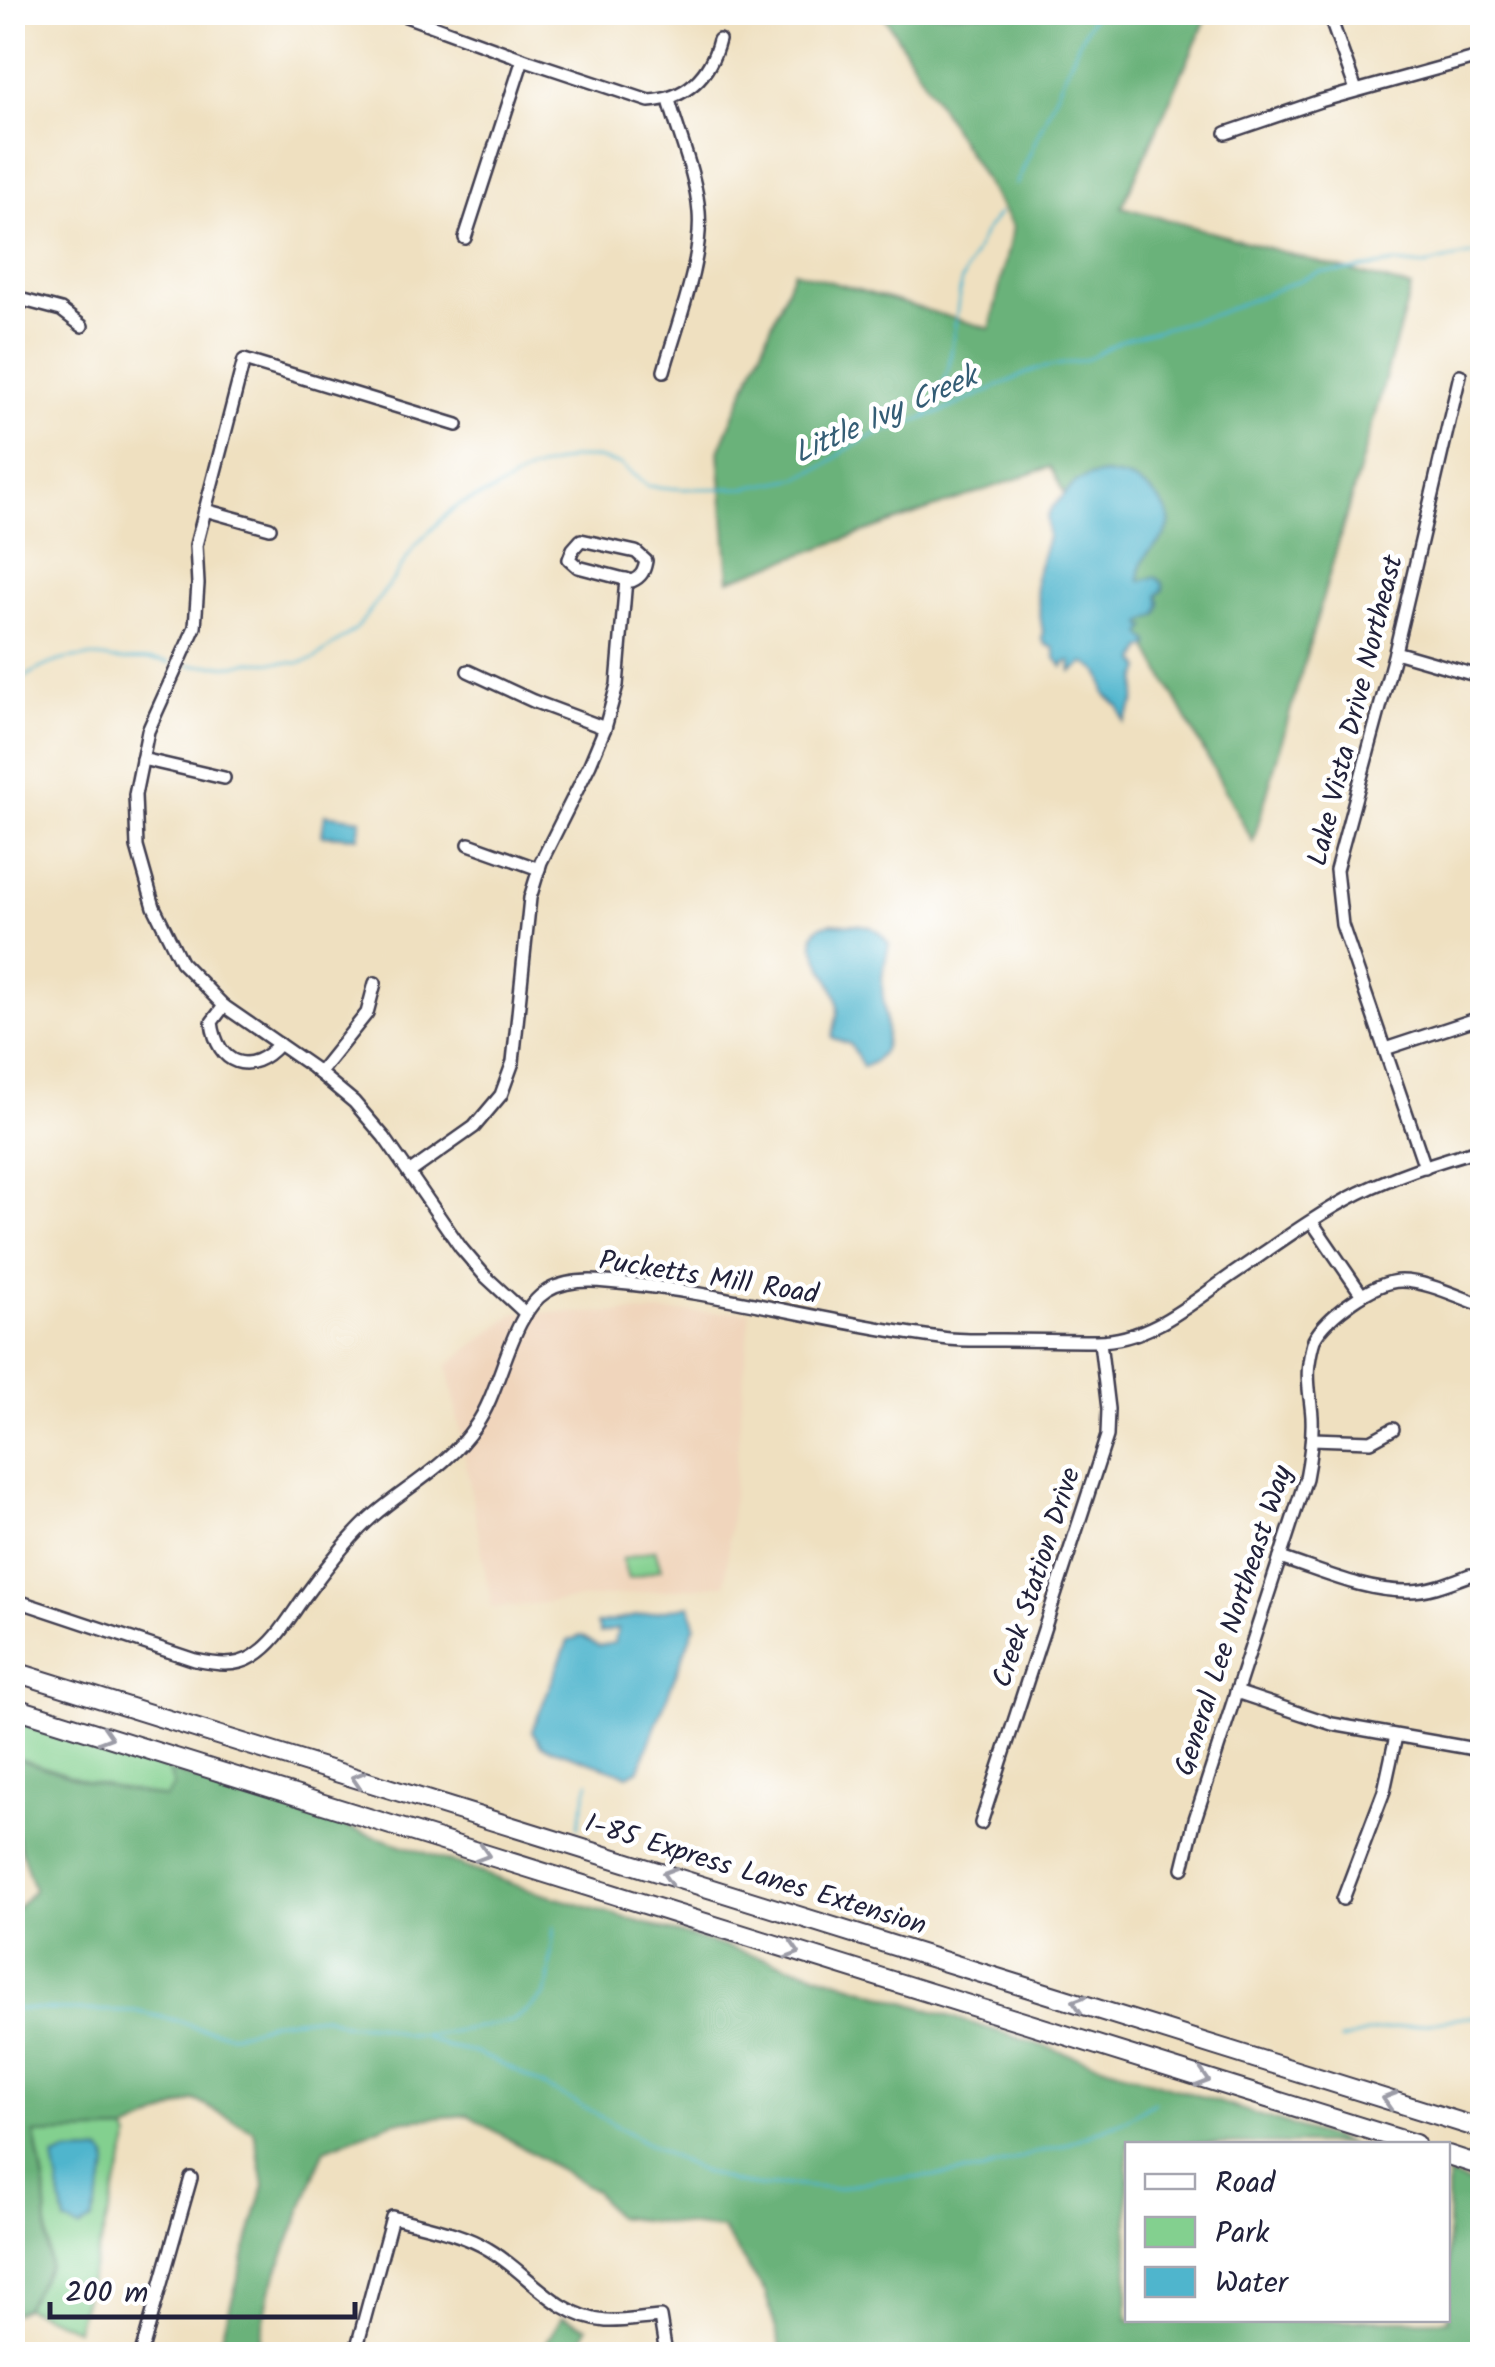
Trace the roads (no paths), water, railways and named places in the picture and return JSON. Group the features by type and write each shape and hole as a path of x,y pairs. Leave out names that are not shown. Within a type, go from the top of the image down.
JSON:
{"highway":[{"name":"I-85 Express Lanes Extension","path":"12,1671 1482,2129"},
{"path":"12,1707 1409,2142"},
{"path":"1450,2156 1482,2166"}],"street":[{"path":"395,12 649,101 670,100 700,80 715,57 720,40"},
{"path":"1328,12 1356,90"},
{"path":"1226,133 1356,90 1482,56"},
{"path":"465,238 523,59"},
{"path":"664,371 699,236 699,210 670,100"},
{"path":"12,297 61,310 82,326"},
{"path":"12,1599 195,1660 238,1664 251,1658 267,1646 370,1518 457,1450 492,1398 526,1314 460,1248 384,1137 354,1102 224,1006 181,962 154,906 137,848 135,795 148,730 194,627 196,545 244,360 457,425"},
{"name":"Lake Vista Drive Northeast","path":"1425,1167 1342,924 1336,870 1395,652 1460,375"},
{"path":"205,510 270,528"},
{"path":"581,540 636,552 646,561 645,570 639,578 626,580 578,567 570,559 572,549 581,540"},
{"path":"409,1173 474,1127 501,1094 513,1062 530,898 539,869 605,728 617,685 626,580"},
{"path":"1395,652 1482,678"},
{"path":"468,671 605,728"},
{"path":"142,759 224,778"},
{"path":"468,844 539,869"},
{"path":"319,1073 367,1013 375,983"},
{"path":"224,1006 212,1022 214,1040 234,1061 267,1058 279,1044"},
{"path":"1386,1050 1482,1017"},
{"name":"Pucketts Mill Road","path":"526,1314 534,1302 554,1288 606,1282 945,1339 1100,1342 1130,1337 1164,1322 1359,1193 1482,1149"},
{"path":"1312,1222 1362,1295"},
{"name":"General Lee Northeast Way","path":"1182,1868 1306,1478 1312,1439 1308,1365 1314,1340 1329,1321 1362,1295 1400,1280 1482,1305"},
{"name":"Creek Station Drive","path":"981,1823 1107,1436 1100,1342"},
{"path":"1312,1439 1371,1441 1392,1429"},
{"path":"1280,1558 1373,1588 1411,1592 1470,1576"},
{"path":"1236,1692 1332,1724 1482,1753"},
{"path":"1343,1899 1384,1791 1396,1736"},
{"path":"141,2354 191,2178"},
{"path":"355,2354 392,2218 486,2247 551,2298 582,2315 606,2321 660,2316 666,2354"}],"water":[{"path":"1105,474 1143,486 1162,504 1169,519 1166,533 1140,570 1140,581 1155,577 1163,583 1163,590 1158,595 1158,614 1142,623 1147,627 1142,634 1149,646 1137,661 1142,669 1135,702 1124,722 1119,707 1105,694 1099,672 1085,663 1072,672 1071,662 1063,667 1054,648 1042,639 1036,590 1051,509 1076,482"},
{"path":"325,814 361,819 358,837 322,835"},
{"path":"832,923 870,927 889,944 882,983 885,1042 882,1052 863,1067 850,1044 832,1038 837,998 817,955 814,934"},
{"path":"690,1605 695,1625 639,1769 628,1775 541,1745 532,1731 568,1641 581,1636 598,1646 614,1643 618,1629 600,1633 597,1624"},
{"path":"101,2152 108,2167 92,2220 79,2229 65,2222 54,2158 67,2153"}],"waterway":[{"path":"1016,185 1095,12"},
{"path":"927,415 949,367 961,282 984,233 999,213"},
{"name":"Little Ivy Creek","path":"188,665 299,663 314,659 357,628 414,547 446,515 529,471 573,458 597,458 621,465 648,486 746,488 798,478 874,435 939,413 1036,369 1085,360 1122,340 1216,314 1320,272 1396,263 1425,266 1482,253"},
{"name":"Little Ivy Creek","path":"12,687 40,668 70,658 170,663"},
{"path":"578,1827 589,1782"},
{"path":"12,2009 135,2011 232,2034 270,2022 324,2016 343,2024 375,2025 406,2035 438,2034 512,2021 544,1996 554,1927"},
{"path":"1340,2040 1375,2031 1482,2017"},
{"path":"424,2036 516,2071 701,2171 761,2187 836,2189 883,2178 983,2171 1062,2146 1127,2119 1154,2102"}]}
